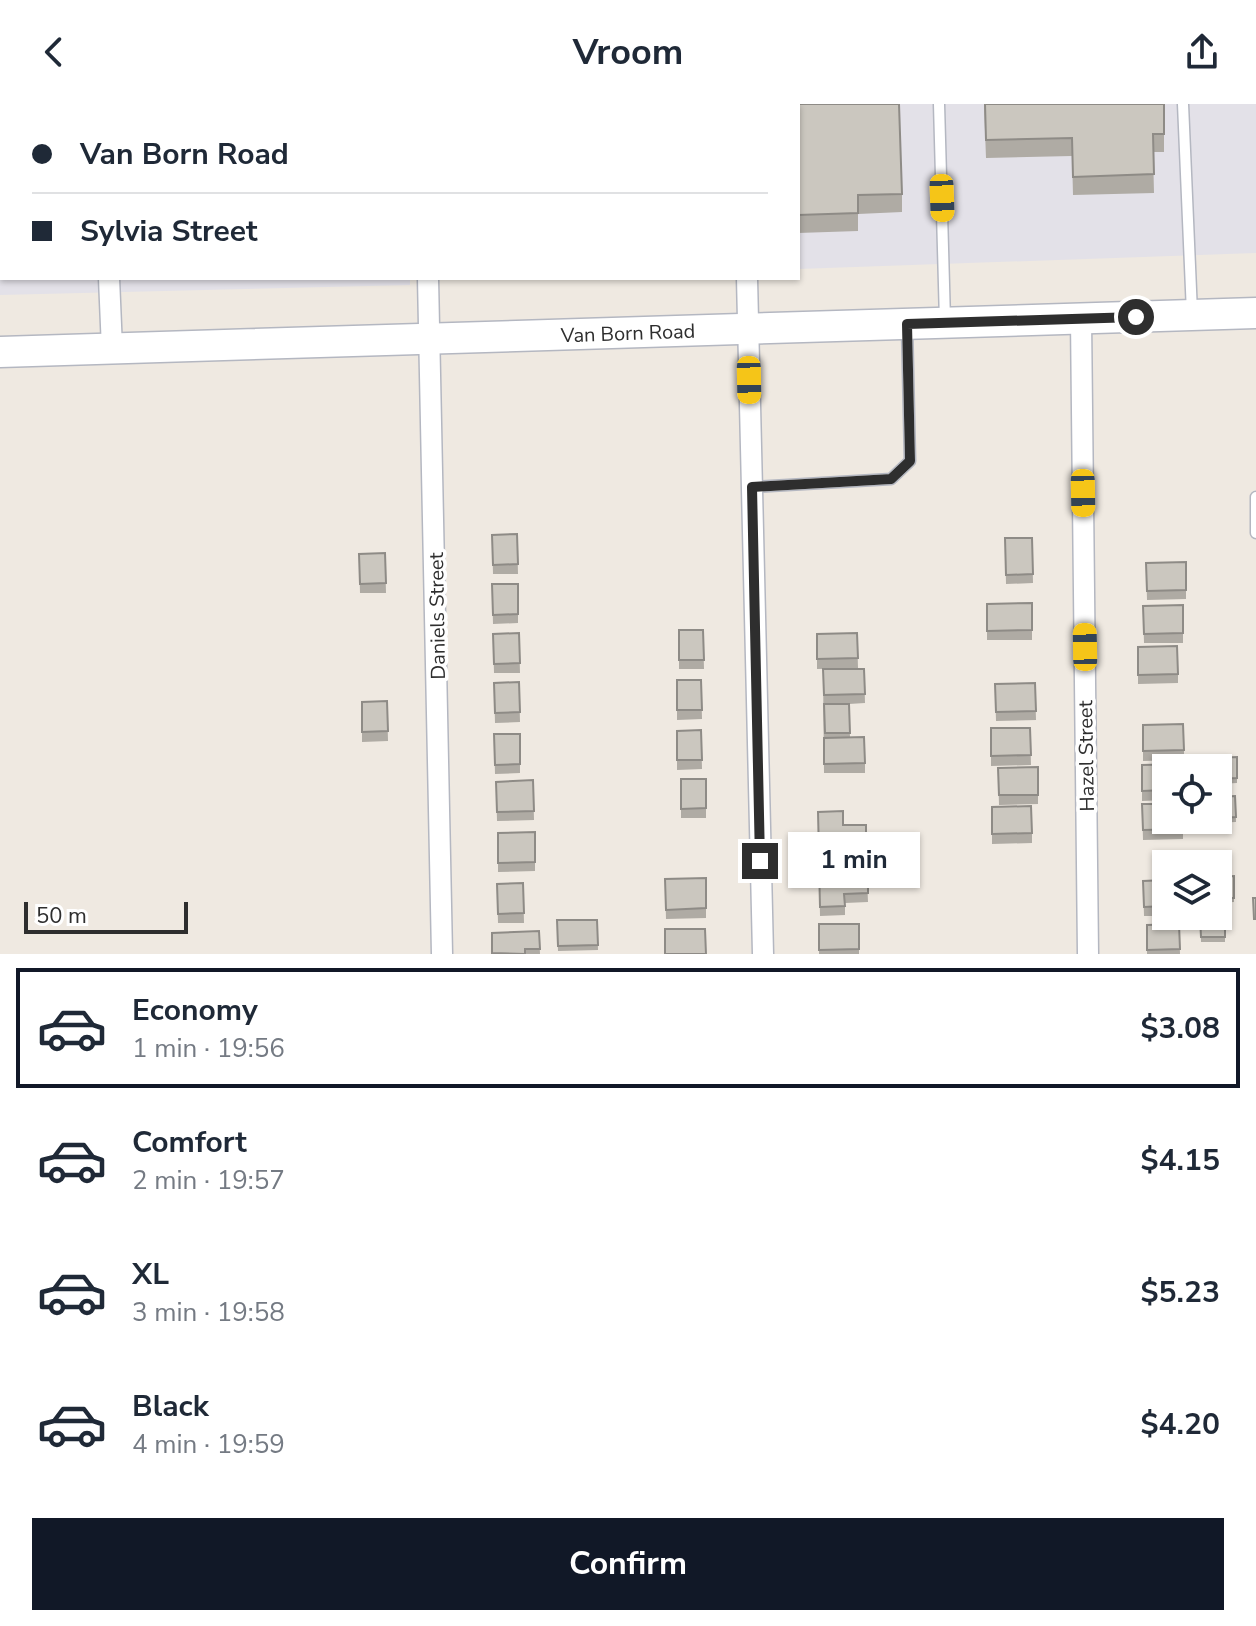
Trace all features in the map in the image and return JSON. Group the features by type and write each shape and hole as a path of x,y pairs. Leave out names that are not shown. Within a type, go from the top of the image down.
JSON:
{"main road":[{"name":"Van Born Road","path":"0,352 1256,313"}],"street":[{"path":"109,280 112,349"},
{"name":"Daniels Street","path":"428,280 442,954"},
{"path":"747,280 763,954"},
{"name":"Hazel Street","path":"1081,319 1088,954"}],"lane":[{"path":"939,104 945,323"},
{"path":"1183,104 1192,315"},
{"path":"752,487 891,479 910,461 907,324"},
{"path":"1256,497 1256,533"}],"shaded area":[{"path":"800,104 1256,104 1256,253 800,269"},
{"path":"0,280 410,280 410,285 0,295"}],"building":[{"path":"800,104 899,104 902,194 858,195 858,213 800,215"},
{"path":"985,104 1164,104 1164,134 1153,134 1154,174 1073,177 1072,138 986,140"},
{"path":"517,534 518,564 493,565 492,535"},
{"path":"1005,538 1032,538 1033,574 1006,575"},
{"path":"385,553 386,583 360,584 359,554"},
{"path":"1186,562 1186,590 1147,591 1146,563"},
{"path":"492,584 518,584 518,614 493,615"},
{"path":"1032,603 1032,630 987,631 987,604"},
{"path":"1183,605 1183,633 1144,634 1143,606"},
{"path":"679,630 703,630 704,660 679,660"},
{"path":"519,633 520,663 494,664 493,634"},
{"path":"857,633 858,658 817,659 817,634"},
{"path":"1177,646 1178,674 1138,675 1138,647"},
{"path":"823,669 864,669 865,694 824,695"},
{"path":"677,680 701,680 702,710 677,710"},
{"path":"519,682 520,712 495,713 494,683"},
{"path":"1035,683 1036,711 996,712 995,684"},
{"path":"387,701 388,731 362,732 362,702"},
{"path":"824,704 849,704 850,733 825,733"},
{"path":"1183,724 1184,750 1143,751 1143,725"},
{"path":"991,728 1030,728 1031,755 991,756"},
{"path":"701,730 702,760 677,760 677,731"},
{"path":"494,734 520,734 520,764 495,765"},
{"path":"864,737 865,763 824,764 824,738"},
{"path":"1232,757 1237,757 1237,778 1232,778"},
{"path":"1142,765 1152,765 1152,791 1142,791"},
{"path":"1038,767 1038,795 999,795 998,768"},
{"path":"681,779 706,779 706,808 681,809"},
{"path":"533,780 534,811 497,812 496,782"},
{"path":"1232,796 1235,796 1236,817 1232,817"},
{"path":"1142,804 1152,804 1152,830 1143,830"},
{"path":"1031,806 1032,833 992,834 992,807"},
{"path":"843,811 843,825 866,825 866,854 819,855 818,812"},
{"path":"535,832 535,862 498,863 498,833"},
{"path":"868,863 868,893 844,894 845,906 820,907 819,864"},
{"path":"1234,876 1234,898 1232,898"},
{"path":"706,878 706,908 666,910 665,879"},
{"path":"1143,881 1152,881 1152,907 1144,907"},
{"path":"523,883 524,913 498,914 497,884"},
{"path":"1253,898 1256,898 1256,919 1254,919"},
{"path":"557,920 597,920 598,945 558,946"},
{"path":"819,924 859,924 859,949 819,950"},
{"path":"1147,925 1152,925 1152,930 1179,930 1180,949 1147,950"},
{"path":"665,929 705,929 706,954 665,954"},
{"path":"1201,930 1225,930 1225,937 1201,937"},
{"path":"539,931 540,949 525,949 525,954 492,953 492,933"}],"route":[{"path":"760,861 752,487 891,479 910,461 907,324 1136,317"}]}
